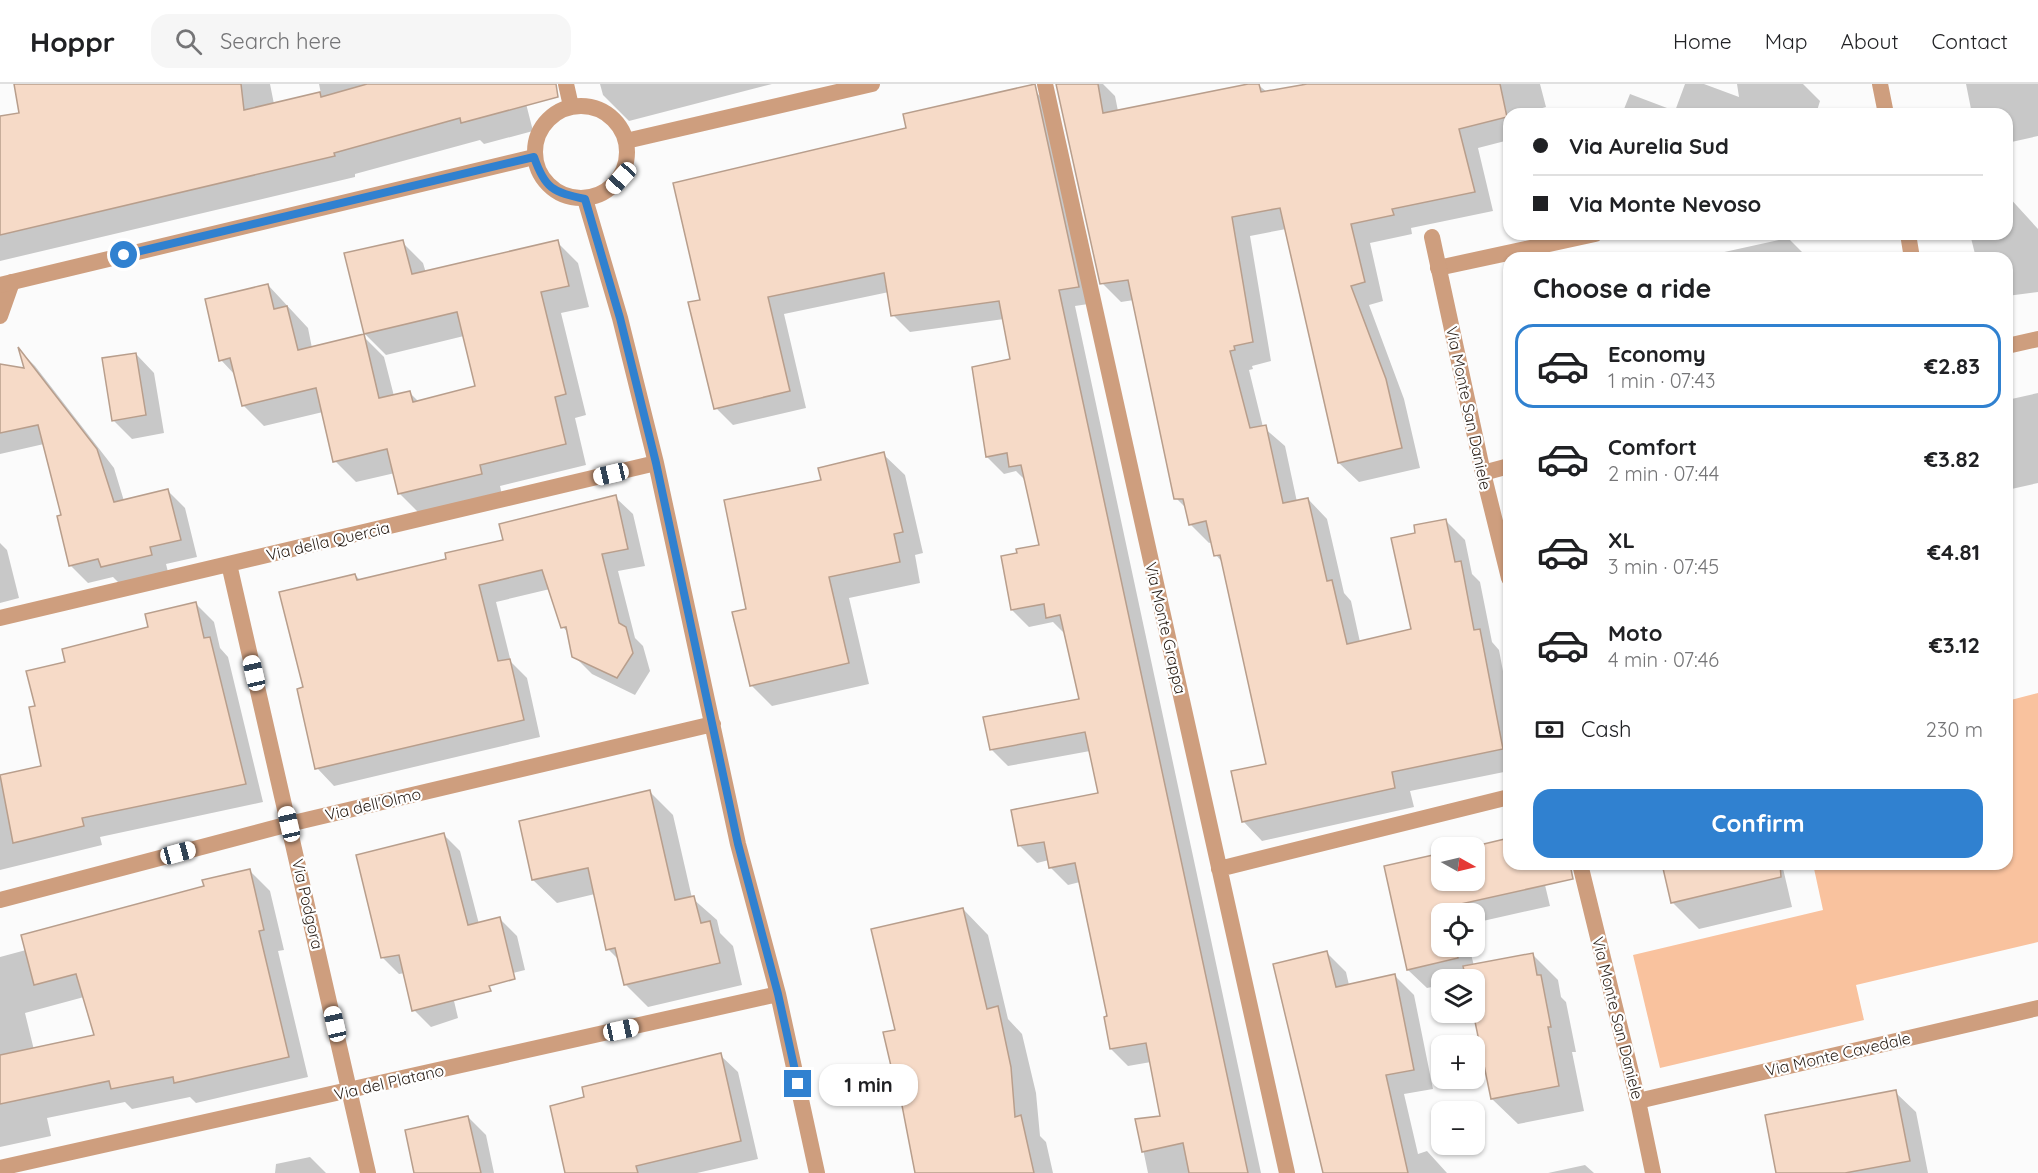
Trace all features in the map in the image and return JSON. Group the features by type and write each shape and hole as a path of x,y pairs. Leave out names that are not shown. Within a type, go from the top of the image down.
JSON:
{"street":[{"path":"566,84 571,106"},
{"path":"626,141 872,84"},
{"name":"Via Monte Grappa","path":"1045,84 1287,1173"},
{"path":"1880,84 1885,108"},
{"path":"571,106 601,110 619,125 626,141 627,162 621,178 611,189 585,199 556,192 541,177 534,157 540,131 552,116 571,106"},
{"path":"0,316 6,283 534,157"},
{"path":"585,199 620,318 656,463 738,844 778,994 817,1173"},
{"name":"Via Monte San Daniele","path":"1432,237 1483,473 1503,554"},
{"path":"1511,252 1566,240"},
{"path":"1438,268 1503,254"},
{"path":"2013,345 2038,339"},
{"name":"Via della Quercia","path":"0,618 656,463"},
{"path":"1483,473 1503,468"},
{"name":"Via Podgora","path":"229,564 368,1173"},
{"name":"Via dell'Olmo","path":"0,900 289,824 713,724"},
{"path":"1219,869 1503,798"},
{"name":"Via Monte San Daniele","path":"1581,870 1638,1101 1653,1173"},
{"name":"Via del Platano","path":"0,1168 778,994"},
{"name":"Via Monte Cavedale","path":"1638,1101 2038,1008"}],"shaded area":[{"path":"2038,693 2038,942 1856,985 1864,1020 1660,1068 1633,955 1823,910 1814,870 2013,870 2013,699"}],"building":[{"path":"14,84 241,84 244,110 320,92 321,97 367,84 556,84 558,97 461,123 460,118 334,153 335,156 0,235 0,116 19,113"},
{"path":"1035,84 1079,287 1059,290 1248,1173 1189,1173 1183,1143 1142,1152 1135,1119 1160,1116 1146,1043 1110,1049 1104,1017 1107,1016 1075,863 1049,868 1044,842 1018,846 1011,810 1098,793 1085,732 990,750 983,717 1079,699 1060,615 1046,618 1044,604 1011,610 1001,556 1017,553 1016,549 1039,545 1021,465 1009,467 1007,453 986,457 972,367 1010,359 999,301 891,316 884,273 768,297 790,391 714,409 688,302 700,300 673,183 906,128 903,114"},
{"path":"1056,84 1098,84 1103,113 1248,84 1259,84 1261,92 1307,84 1500,84 1505,108 1503,108 1503,118 1459,129 1475,192 1392,209 1394,215 1351,224 1365,282 1351,286 1386,379 1402,448 1338,463 1280,208 1232,217 1253,342 1234,346 1235,350 1230,351 1250,428 1266,425 1283,503 1308,498 1327,581 1332,580 1347,644 1411,629 1391,538 1415,533 1414,525 1446,519 1455,562 1461,561 1474,630 1480,629 1503,749 1392,772 1395,788 1242,822 1231,771 1266,764 1220,555 1214,556 1206,521 1189,525 1183,499 1174,499 1128,280 1100,284"},
{"path":"403,240 412,274 558,240 569,286 541,292 566,394 555,397 566,444 480,465 482,474 398,494 387,449 333,462 316,388 242,406 230,358 219,361 205,299 268,284 274,309 287,306 298,350 364,334 344,253","holes":["457,312 475,386 413,402 410,391 379,398 364,334"]},
{"path":"18,347 97,449 114,502 168,489 181,540 150,547 152,555 101,567 98,559 69,566 57,516 61,515 38,425 0,433 0,364 24,368"},
{"path":"136,353 146,415 112,421 102,358"},
{"path":"884,452 903,532 894,534 900,562 829,577 849,663 750,686 732,612 746,609 724,500 821,480 818,468"},
{"path":"616,495 628,549 602,554 619,623 626,627 633,653 617,678 572,657 566,627 561,628 542,570 479,585 498,661 510,659 524,720 315,769 297,689 303,687 279,592 355,574 357,580 446,559 445,553 503,540 499,524"},
{"path":"196,602 204,638 210,637 246,784 82,818 84,826 13,843 0,775 41,766 29,707 35,706 26,671 65,662 62,649 148,627 145,614"},
{"path":"650,790 675,900 694,896 701,923 710,921 720,963 624,985 615,948 606,950 588,868 532,880 519,821"},
{"path":"444,833 468,925 500,917 515,979 489,986 491,991 412,1011 399,955 381,958 356,855"},
{"path":"1503,839 1503,870 1571,870 1573,879 1465,903 1431,903 1431,957 1458,958 1407,970 1384,866 1431,855 1431,891 1485,891 1485,844"},
{"path":"250,869 264,930 259,931 289,1057 174,1083 173,1077 111,1089 109,1081 0,1104 0,1055 94,1035 76,974 34,985 21,935 204,886 202,880"},
{"path":"1663,870 1780,870 1781,877 1671,903"},
{"path":"963,908 987,1009 998,1006 1011,1067 1015,1117 1021,1115 1034,1173 915,1173 900,1095 898,1096 883,1032 895,1030 871,929"},
{"path":"1327,951 1336,987 1395,974 1414,1070 1386,1075 1408,1173 1323,1173 1273,964"},
{"path":"1533,953 1537,975 1541,975 1559,1086 1491,1099 1485,1070 1485,1035 1478,1035 1475,1023 1485,1023 1485,969 1464,969 1463,966"},
{"path":"721,1053 741,1141 636,1166 638,1173 565,1173 550,1106 584,1097 582,1087"},
{"path":"1896,1090 1910,1161 1845,1173 1776,1173 1765,1115"},
{"path":"468,1116 481,1173 414,1173 405,1130"}],"route":[{"path":"124,255 534,157 541,177 556,192 585,199 620,318 656,463 738,844 778,994 798,1084"}]}
